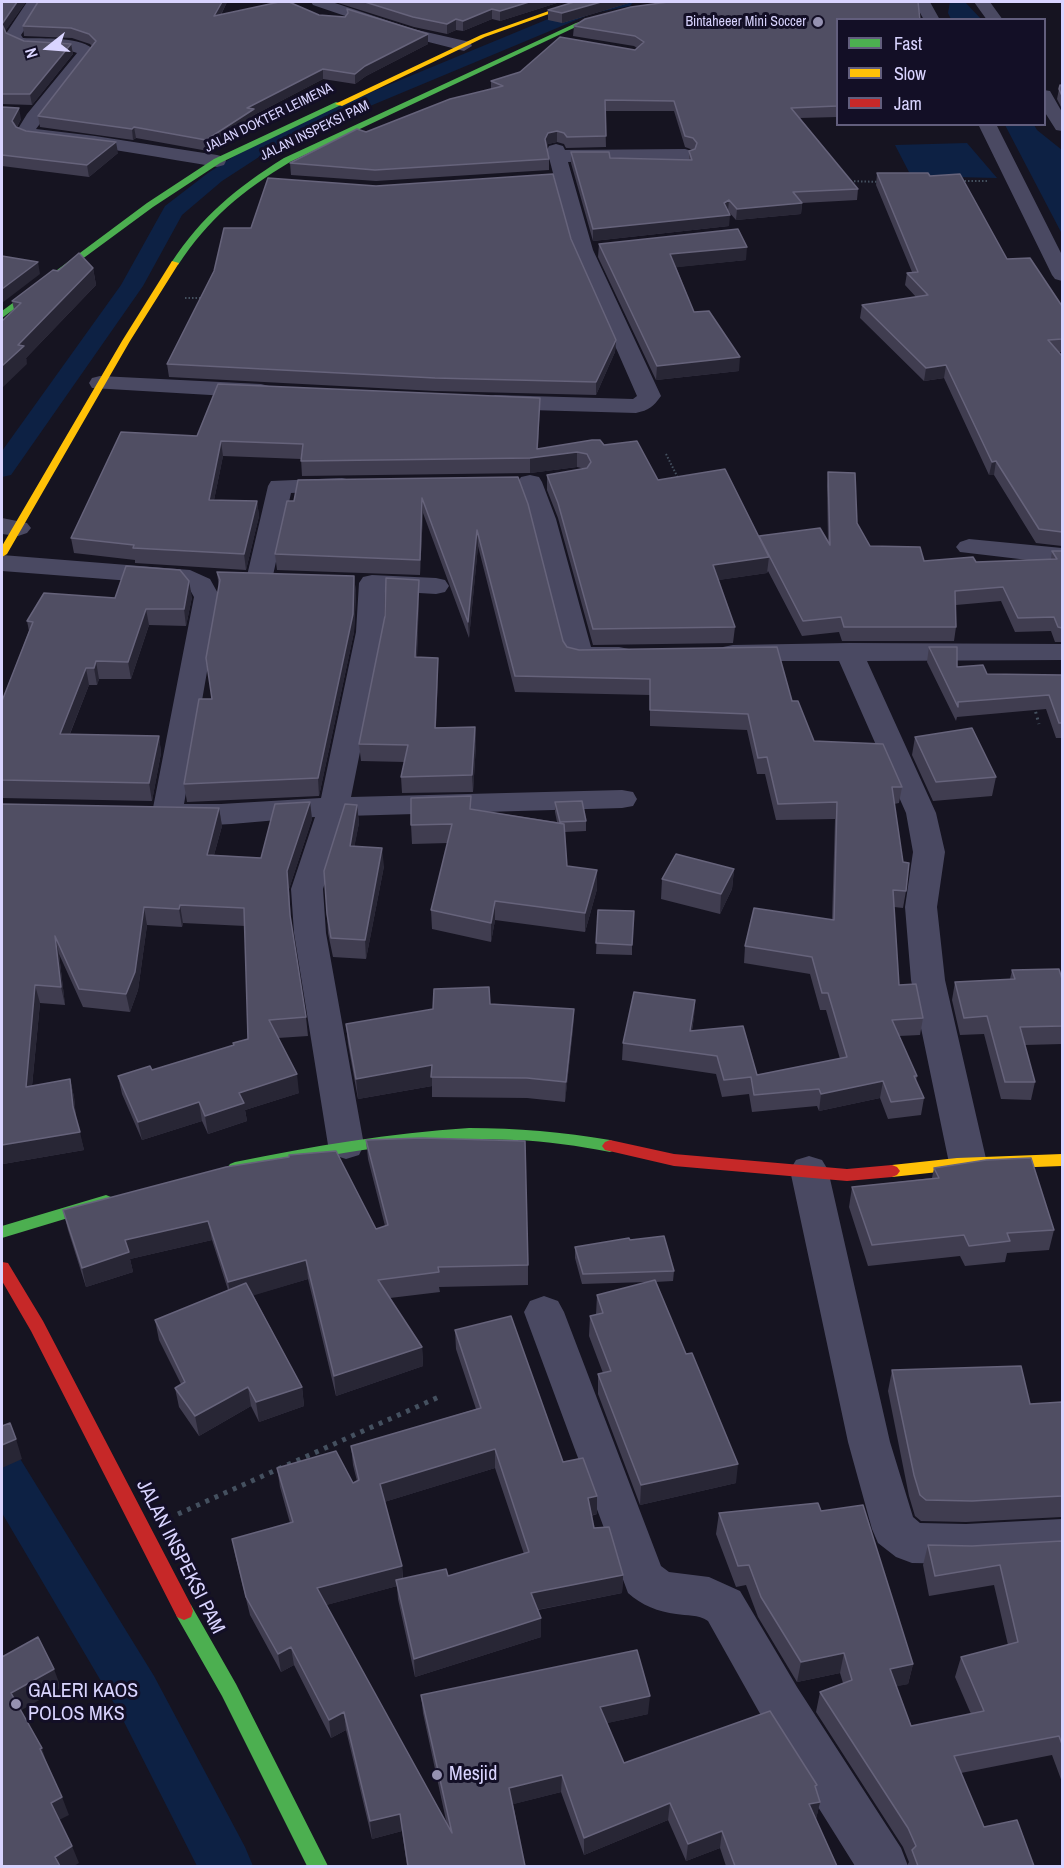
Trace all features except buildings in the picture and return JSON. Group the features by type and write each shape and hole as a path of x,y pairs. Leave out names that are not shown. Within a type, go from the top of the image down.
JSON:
{"main road":[{"name":"JALAN DOKTER LEIMENA","path":"2,315 150,205 217,161 506,27 579,2"},
{"name":"JALAN INSPEKSI PAM","path":"2,554 10,527 187,242 206,219 252,180 287,160 578,24 613,14 681,2"},
{"path":"506,27 548,39"},
{"path":"220,1172 346,1145 402,1137 468,1133 540,1136 601,1144 674,1160 847,1174 968,1163 1062,1160"},
{"path":"2,1232 121,1196"},
{"name":"JALAN INSPEKSI PAM","path":"2,1268 37,1326 144,1529 168,1582 229,1690 318,1866"}],"street":[{"path":"922,2 931,18"},
{"path":"982,2 994,18"},
{"path":"12,4 34,3"},
{"path":"34,3 10,42 74,46 87,51 29,112 25,132 217,161"},
{"path":"356,21 383,6"},
{"path":"313,7 356,21 464,46"},
{"path":"548,39 576,44"},
{"path":"1046,98 1062,126"},
{"path":"988,126 1062,275"},
{"path":"477,401 636,406 644,403 649,396 583,250 557,153 685,155"},
{"path":"539,178 562,177"},
{"path":"252,180 285,183"},
{"path":"583,250 606,248"},
{"path":"100,383 289,392"},
{"path":"530,481 543,519 579,656 649,654"},
{"path":"2,563 190,578 250,579 280,486 363,485"},
{"path":"969,547 1062,556"},
{"path":"190,578 201,585 207,597 155,813 221,814 334,807 622,799"},
{"path":"346,1145 307,907 307,889 334,807 370,632 358,583 436,586"},
{"path":"849,651 874,712 921,813 929,852 921,907 928,980 968,1163"},
{"path":"707,654 849,651 1062,652"},
{"path":"809,1170 869,1442 894,1529 912,1544 1062,1539"},
{"path":"544,1312 644,1579 653,1588 665,1593 709,1597 724,1606 780,1703 883,1866"}],"path":[{"path":"958,181 1014,180"},
{"path":"845,181 890,182"},
{"path":"151,297 210,298"},
{"path":"666,454 681,482"},
{"path":"1020,653 1039,724"},
{"path":"144,1529 441,1396"}],"water":[{"path":"950,2 965,2 980,18 950,18 948,13"},
{"path":"1006,126 1035,126 1062,150 1062,234"},
{"path":"967,143 997,178 911,176 895,145"}],"waterway":[{"path":"2,469 132,286 173,211 215,177 272,140 588,9 624,2"},
{"path":"2,1471 136,1693 226,1866"}],"traffic: fast":[{"path":"175,263 199,230 224,204 287,160 578,24 629,10 681,2"},
{"path":"2,315 150,205 217,161 339,104"},
{"path":"235,1168 375,1142 469,1134 516,1134 563,1138 610,1146"},
{"path":"2,1232 106,1201"},
{"path":"184,1611 229,1690 318,1866"}],"traffic: slow":[{"path":"339,104 483,36 579,2"},
{"path":"2,554 126,341 175,263"},
{"path":"892,1171 957,1164 1062,1160"}],"traffic: jam":[{"path":"610,1146 674,1160 847,1175 892,1171"},
{"path":"2,1268 37,1326 184,1611"}],"place":[{"name":"Bintaheeer Mini Soccer","path":"818,22"},
{"name":"GALERI KAOS POLOS MKS","path":"16,1704"},
{"name":"Mesjid","path":"437,1775"}]}
